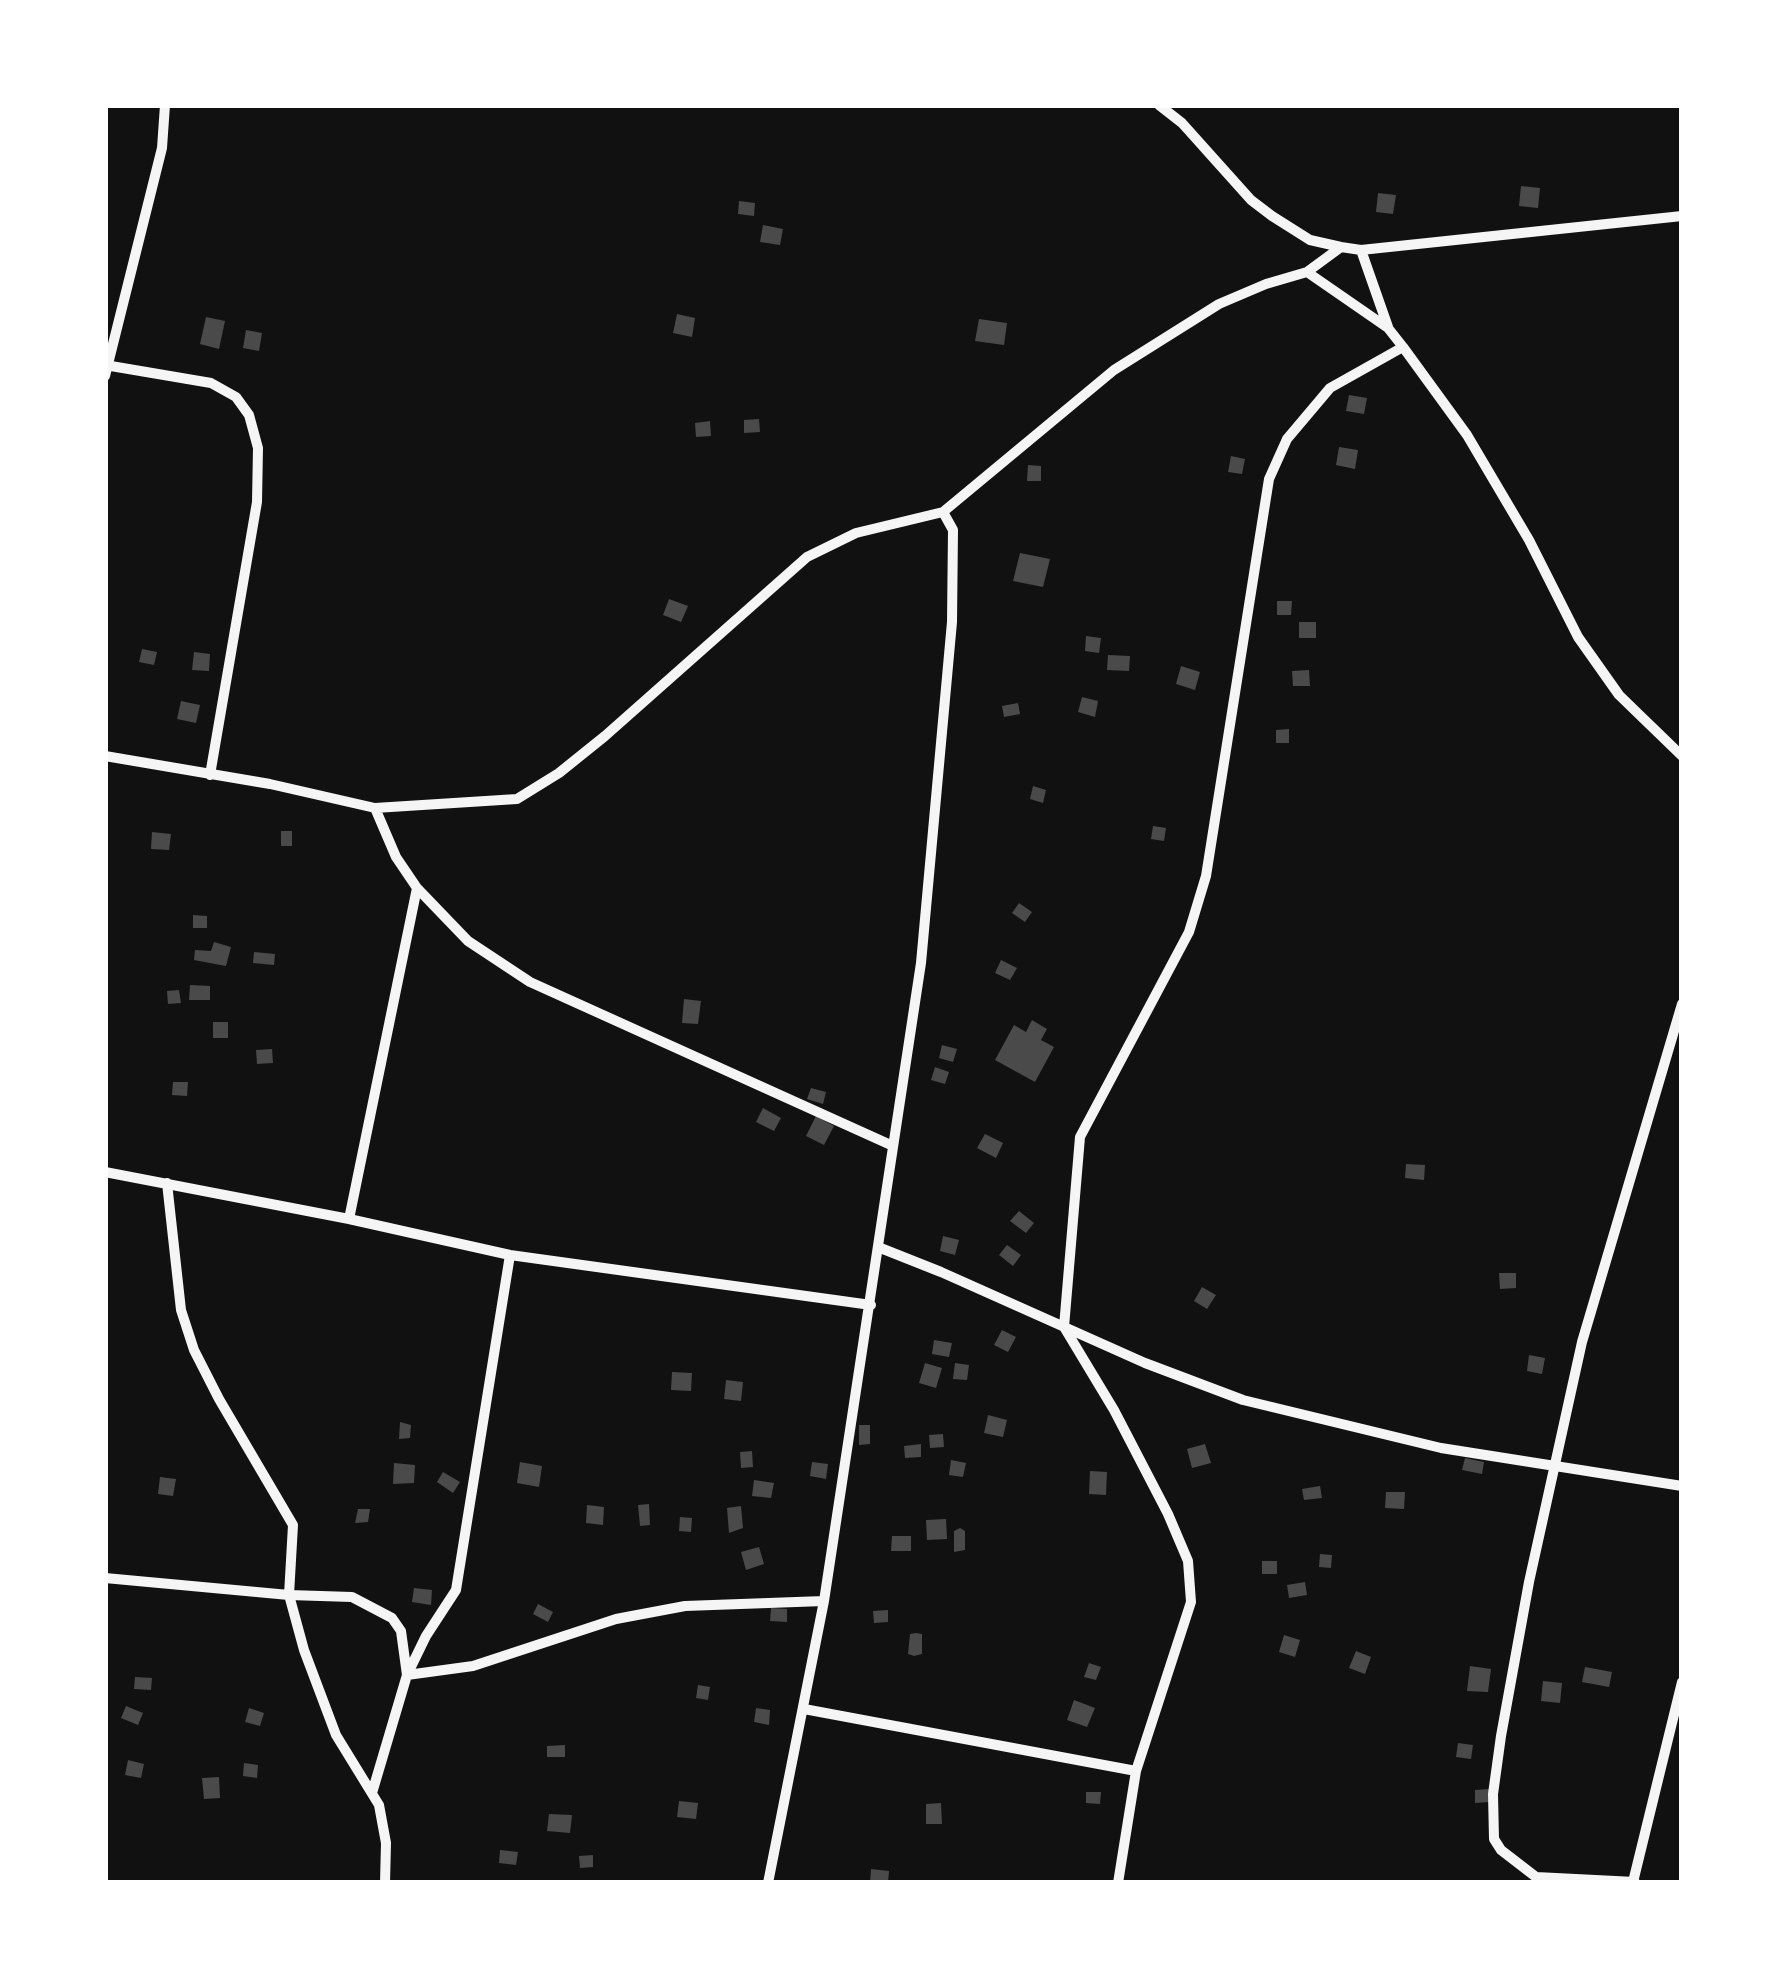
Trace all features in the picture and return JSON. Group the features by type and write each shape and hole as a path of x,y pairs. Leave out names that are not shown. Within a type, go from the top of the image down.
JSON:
{"street":[{"path":"105,376 162,148 166,105"},
{"path":"1159,105 1182,124 1251,200 1310,240 1340,247 1361,250 1682,216"},
{"path":"105,756 270,784 375,808 504,801 532,791 606,736 750,605 808,558 856,533 944,512 1114,370 1219,304 1256,287 1307,272 1340,247"},
{"path":"1361,250 1388,328"},
{"path":"1307,272 1388,328 1404,347 1467,435 1529,540 1578,637 1619,695 1682,756"},
{"path":"1118,1883 1136,1771 1192,1602 1188,1561 1168,1514 1114,1410 1064,1327 1080,1137 1188,932 1206,876 1269,479 1287,438 1330,388 1404,347"},
{"path":"106,365 210,383 236,397 249,415 258,448 258,502 210,776"},
{"path":"768,1883 824,1601 921,963 952,622 953,530 944,512"},
{"path":"375,808 396,857 417,888 468,942 530,982 893,1146"},
{"path":"350,1219 417,888"},
{"path":"1682,1004 1582,1342 1553,1465 1492,1794 1494,1839 1501,1850 1538,1880 1636,1882 1682,1682"},
{"path":"105,1172 350,1219 510,1255 871,1305"},
{"path":"167,1182 181,1310 194,1350 219,1399 293,1526 290,1595 304,1650 336,1736 379,1805 386,1843 384,1883"},
{"path":"878,1248 1144,1363 1243,1400 1442,1448 1682,1486"},
{"path":"372,1793 407,1675 426,1636 456,1590 510,1255"},
{"path":"105,1578 290,1595 352,1596 392,1618 401,1631 407,1675"},
{"path":"407,1675 473,1666 616,1619 685,1606 824,1601"},
{"path":"804,1710 1136,1771"}],"building":[{"path":"1521,186 1540,188 1538,208 1519,206"},
{"path":"1378,193 1396,195 1393,214 1376,212"},
{"path":"739,201 755,203 754,216 738,214"},
{"path":"763,225 783,229 780,245 760,242"},
{"path":"677,314 695,318 692,337 673,333"},
{"path":"206,317 225,321 219,349 200,344"},
{"path":"979,319 1007,323 1004,345 975,341"},
{"path":"246,330 262,333 259,351 243,348"},
{"path":"1349,395 1367,398 1364,414 1346,411"},
{"path":"759,419 760,432 744,433 744,420"},
{"path":"710,421 711,436 696,437 695,423"},
{"path":"1339,447 1358,450 1355,469 1336,465"},
{"path":"1231,456 1245,459 1242,474 1228,472"},
{"path":"1028,465 1041,466 1041,481 1027,481"},
{"path":"1020,553 1050,559 1043,587 1013,581"},
{"path":"669,599 688,606 681,622 663,615"},
{"path":"1277,601 1292,601 1291,615 1277,615"},
{"path":"1299,622 1316,622 1316,638 1299,638"},
{"path":"1086,636 1101,638 1099,653 1085,651"},
{"path":"142,649 157,652 154,665 139,662"},
{"path":"194,652 210,654 209,671 192,670"},
{"path":"1108,655 1130,656 1129,671 1107,670"},
{"path":"1181,666 1200,672 1195,690 1176,684"},
{"path":"1309,670 1310,686 1293,686 1292,671"},
{"path":"1082,697 1098,701 1095,717 1078,712"},
{"path":"181,701 200,705 196,723 177,719"},
{"path":"1018,703 1020,714 1004,717 1002,706"},
{"path":"1289,729 1289,743 1276,743 1276,730"},
{"path":"1033,786 1046,790 1043,803 1030,799"},
{"path":"1153,826 1166,828 1164,841 1151,839"},
{"path":"281,831 292,831 292,846 281,846"},
{"path":"152,832 171,834 169,850 151,849"},
{"path":"1019,903 1032,912 1025,922 1012,913"},
{"path":"193,915 207,916 207,928 193,928"},
{"path":"214,942 231,947 226,966 194,960 195,950 211,951"},
{"path":"254,952 275,954 274,965 253,963"},
{"path":"1001,960 1017,968 1010,980 995,973"},
{"path":"190,985 210,986 210,1000 189,1000"},
{"path":"179,990 181,1003 168,1004 167,991"},
{"path":"684,999 701,1001 698,1024 682,1023"},
{"path":"1032,1020 1047,1029 1041,1040 1054,1047 1035,1082 995,1060 1014,1025 1026,1032"},
{"path":"213,1022 228,1022 228,1038 213,1038"},
{"path":"942,1045 957,1049 953,1062 939,1058"},
{"path":"272,1049 273,1063 257,1064 256,1050"},
{"path":"935,1067 949,1072 945,1084 931,1080"},
{"path":"173,1082 188,1082 187,1096 172,1095"},
{"path":"811,1088 826,1092 823,1104 807,1099"},
{"path":"763,1108 781,1118 774,1131 756,1122"},
{"path":"816,1116 834,1126 824,1145 806,1136"},
{"path":"985,1134 1003,1143 996,1158 977,1148"},
{"path":"1406,1164 1425,1165 1424,1180 1405,1178"},
{"path":"1019,1211 1034,1223 1026,1233 1010,1221"},
{"path":"943,1236 959,1240 955,1255 940,1251"},
{"path":"1007,1245 1021,1255 1013,1266 999,1255"},
{"path":"1499,1273 1516,1273 1516,1288 1500,1289"},
{"path":"1202,1287 1216,1295 1207,1309 1194,1301"},
{"path":"1002,1330 1016,1337 1008,1352 994,1345"},
{"path":"934,1340 952,1343 949,1357 932,1354"},
{"path":"1529,1355 1545,1358 1542,1374 1527,1371"},
{"path":"925,1363 942,1368 936,1388 919,1383"},
{"path":"955,1363 969,1365 967,1380 953,1379"},
{"path":"672,1372 692,1373 691,1391 671,1390"},
{"path":"726,1380 743,1382 741,1401 724,1399"},
{"path":"988,1415 1007,1420 1003,1437 984,1433"},
{"path":"400,1422 411,1425 410,1438 399,1439"},
{"path":"859,1425 870,1425 870,1444 859,1445"},
{"path":"943,1434 944,1447 930,1448 929,1435"},
{"path":"921,1444 921,1457 905,1458 904,1446"},
{"path":"1205,1444 1211,1463 1192,1468 1187,1449"},
{"path":"752,1451 753,1467 741,1468 740,1452"},
{"path":"1465,1458 1484,1462 1482,1474 1462,1470"},
{"path":"951,1460 966,1463 963,1477 949,1475"},
{"path":"520,1462 542,1466 539,1487 517,1483"},
{"path":"812,1462 828,1464 826,1479 810,1476"},
{"path":"394,1463 415,1465 414,1483 393,1484"},
{"path":"1090,1471 1107,1472 1106,1495 1089,1494"},
{"path":"443,1472 460,1482 453,1493 437,1482"},
{"path":"160,1477 176,1479 173,1496 158,1494"},
{"path":"754,1480 774,1483 771,1498 752,1496"},
{"path":"1320,1486 1322,1498 1304,1500 1302,1489"},
{"path":"1386,1492 1405,1492 1404,1509 1385,1508"},
{"path":"649,1504 650,1525 640,1526 638,1505"},
{"path":"587,1505 604,1507 603,1525 586,1523"},
{"path":"741,1506 743,1528 729,1533 727,1508"},
{"path":"358,1509 370,1509 368,1522 355,1523"},
{"path":"680,1517 692,1518 691,1532 679,1531"},
{"path":"946,1519 947,1539 927,1540 926,1520"},
{"path":"954,1531 965,1531 965,1550 954,1552"},
{"path":"892,1536 911,1536 911,1551 891,1551"},
{"path":"759,1547 764,1564 746,1570 741,1552"},
{"path":"1320,1554 1332,1555 1331,1568 1319,1567"},
{"path":"1262,1561 1277,1561 1277,1574 1262,1574"},
{"path":"1305,1582 1307,1595 1289,1598 1287,1585"},
{"path":"414,1588 432,1590 431,1605 412,1602"},
{"path":"538,1604 553,1612 548,1622 533,1614"},
{"path":"771,1608 787,1609 787,1622 770,1621"},
{"path":"888,1610 888,1622 874,1623 873,1611"},
{"path":"910,1634 922,1634 922,1654 914,1656 908,1654"},
{"path":"1284,1635 1300,1640 1295,1657 1279,1652"},
{"path":"1356,1651 1371,1657 1365,1674 1349,1668"},
{"path":"1089,1663 1101,1667 1096,1680 1084,1677"},
{"path":"1470,1666 1491,1669 1488,1692 1467,1691"},
{"path":"1585,1667 1612,1672 1609,1687 1582,1682"},
{"path":"135,1677 152,1678 151,1690 134,1689"},
{"path":"1543,1681 1562,1683 1560,1703 1541,1701"},
{"path":"698,1685 710,1687 708,1700 696,1698"},
{"path":"1074,1700 1095,1708 1087,1727 1067,1720"},
{"path":"126,1706 143,1713 138,1725 121,1718"},
{"path":"249,1708 264,1713 260,1726 245,1722"},
{"path":"756,1708 770,1710 769,1725 754,1722"},
{"path":"1458,1743 1473,1745 1471,1759 1456,1757"},
{"path":"565,1745 565,1757 547,1757 547,1746"},
{"path":"128,1760 144,1764 141,1778 125,1775"},
{"path":"244,1763 258,1765 257,1778 243,1776"},
{"path":"219,1777 220,1798 204,1799 202,1778"},
{"path":"1489,1789 1489,1802 1475,1803 1475,1790"},
{"path":"1086,1792 1101,1792 1100,1804 1086,1803"},
{"path":"679,1801 698,1803 696,1819 677,1817"},
{"path":"941,1803 942,1824 926,1824 926,1804"},
{"path":"549,1814 572,1815 570,1833 547,1831"},
{"path":"500,1850 518,1852 516,1865 499,1863"},
{"path":"593,1855 593,1867 580,1868 579,1856"},
{"path":"871,1869 889,1871 888,1883 870,1883"}]}
